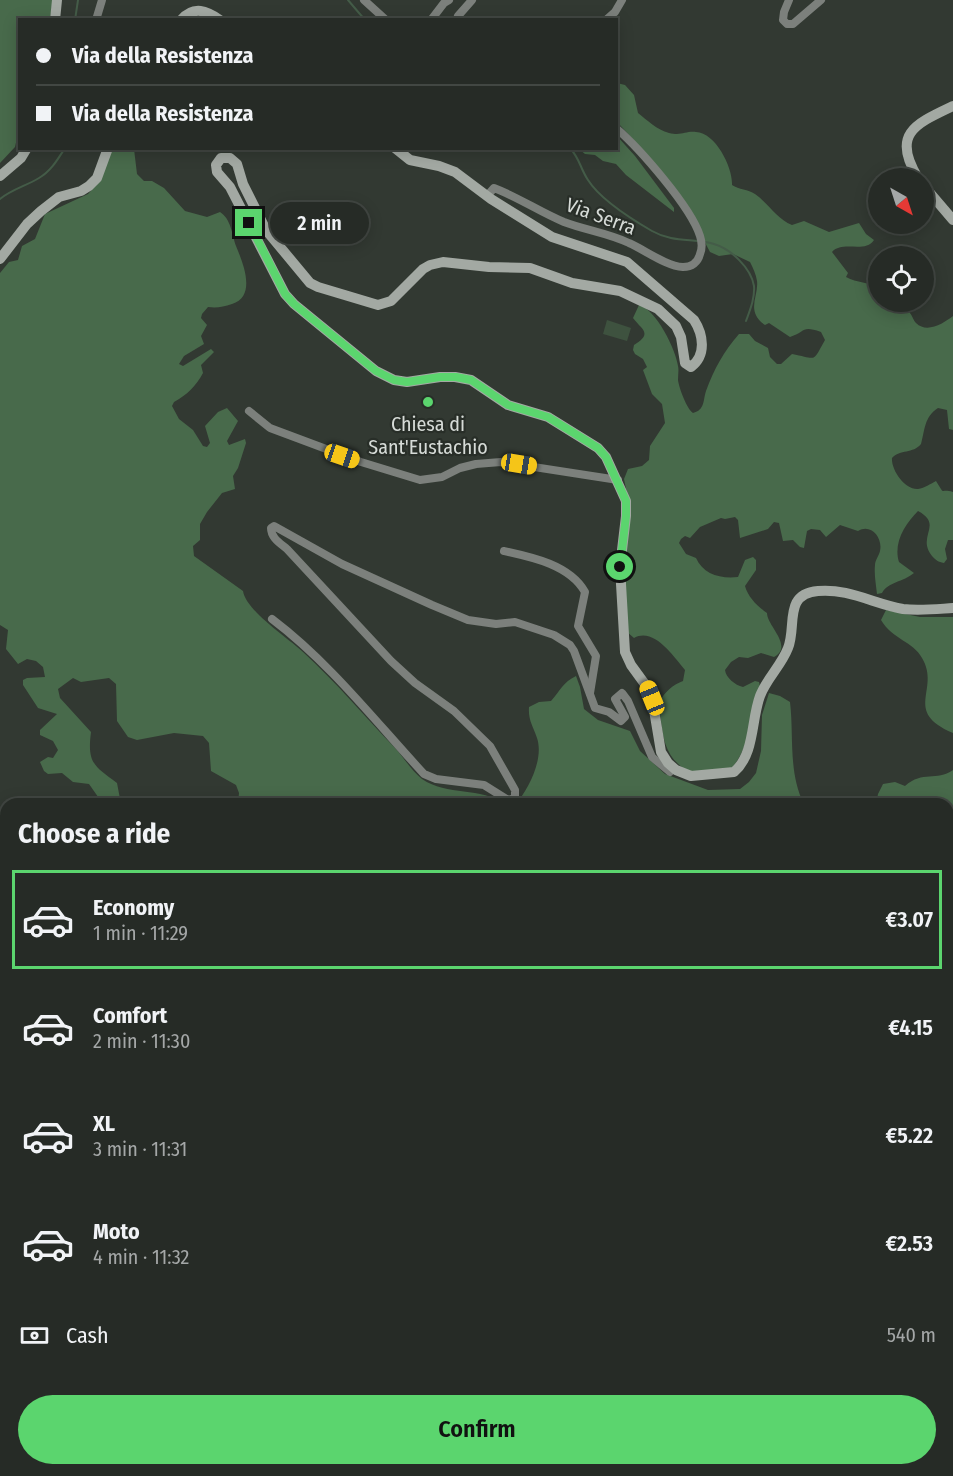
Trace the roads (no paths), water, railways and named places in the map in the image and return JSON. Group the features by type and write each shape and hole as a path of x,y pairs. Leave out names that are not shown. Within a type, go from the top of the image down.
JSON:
{"street":[{"path":"55,18 57,0"},
{"path":"97,18 102,0"},
{"path":"364,0 384,18"},
{"path":"433,18 448,0"},
{"path":"458,16 472,0"},
{"path":"608,18 622,0"},
{"path":"789,0 783,20 787,24 793,24 822,0"},
{"path":"183,18 199,10 206,11 217,18"},
{"path":"912,168 906,151 908,137 912,130 925,119 953,106"},
{"name":"Via Serra","path":"487,196 494,188 564,222 619,238 676,266 692,265 699,259 702,250 701,237 676,196 632,142 618,130"},
{"path":"0,176 21,158 26,150"},
{"path":"0,259 27,224 41,211 59,197 81,191 89,186 96,178 107,150"},
{"path":"398,150 410,160 455,172 487,196 552,237 627,262 694,320 702,338 698,362 691,367 684,363 681,337 676,326 658,309 620,291 572,284 530,268 489,267 443,262 430,265 423,269 391,301 378,304 318,286 310,283 283,254 266,230 243,184 237,164 230,158 221,158 216,165 217,172 230,188 285,294 294,304 376,371 394,380 407,382 440,377 471,380 508,405 548,417 590,442 606,457 626,501 620,567 625,652 631,666 647,687 652,698 661,752 676,770 691,776 734,772 739,768 749,748 761,694 788,649 794,607 798,599 809,592 820,590 844,593 903,609 953,608"},
{"path":"934,198 953,220"},
{"path":"249,411 270,428 351,459 420,480 442,477 460,468 476,464 501,462 618,480"},
{"path":"515,798 515,790 490,746 454,711 415,683 392,661 274,537 271,528 274,526 342,564 468,620 496,624 515,622 554,635 570,645 574,651 596,708 609,712 621,721 625,717 615,699 622,693 652,757 671,773 676,770"},
{"path":"504,551 535,558 572,575 581,584 585,592 578,626 596,656 590,695"},
{"path":"272,619 297,638 324,664 424,774 436,779 484,785 505,798"}],"waterway":[{"path":"75,18 78,0"},
{"path":"348,0 363,18"},
{"path":"0,199 47,172 64,150"},
{"path":"572,150 593,187 627,215 660,235 714,244 727,250 739,260 745,266 754,286 753,299 746,321"}],"place":[{"name":"Chiesa di Sant'Eustachio","path":"428,402"}]}
